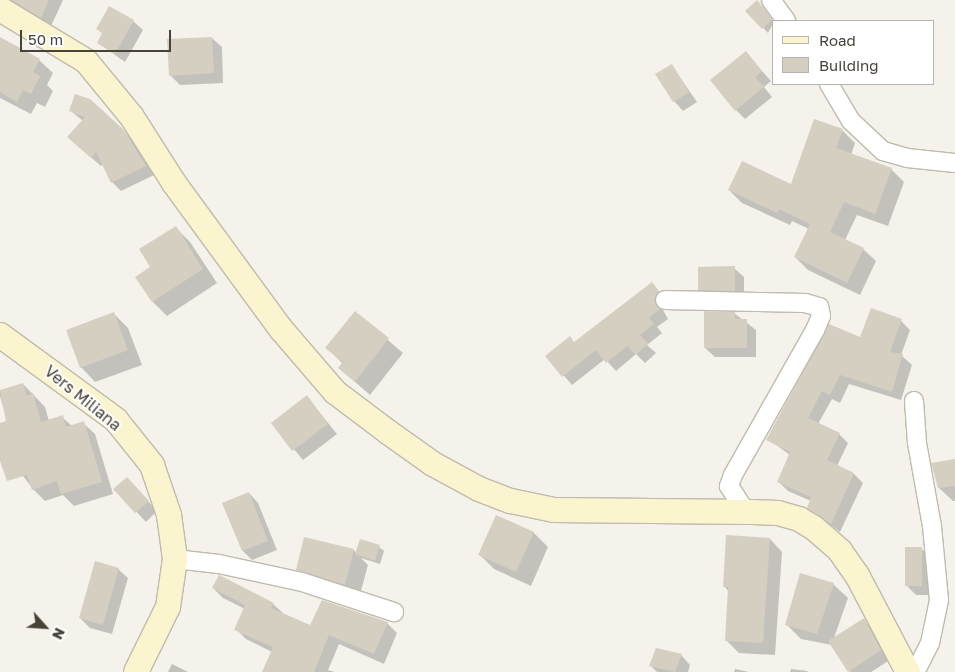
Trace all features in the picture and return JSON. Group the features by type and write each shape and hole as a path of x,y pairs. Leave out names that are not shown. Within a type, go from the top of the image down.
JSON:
{"main road":[{"path":"0,9 86,61 132,117 174,183 281,329 335,392 433,464 487,492 554,510 746,512 778,514 799,519 814,528 840,551 866,591 908,672"},
{"name":"Vers Miliana","path":"0,335 116,420 152,465 169,515 174,559 168,607 136,672"}],"street":[{"path":"771,0 785,20"},
{"path":"830,85 851,121 883,151 907,158 955,163"},
{"path":"665,300 805,303 819,307 821,316 815,330 733,475 729,486 746,512"},
{"path":"914,401 917,443 932,526 939,600 930,643 915,672"},
{"path":"174,559 219,564 302,582 394,612"}],"building":[{"path":"12,0 49,0 41,18"},
{"path":"757,0 772,20 762,29 745,11"},
{"path":"109,6 134,20 115,54 97,43 102,33 96,29"},
{"path":"0,37 40,59 33,72 40,76 31,94 23,90 17,102 0,92"},
{"path":"212,37 214,73 169,76 167,39"},
{"path":"746,51 762,71 755,77 764,87 735,111 710,80"},
{"path":"672,64 689,92 673,102 655,74"},
{"path":"75,94 90,99 124,130 146,166 111,183 96,152 91,158 67,137 85,117 69,111"},
{"path":"814,119 843,129 836,148 892,168 875,214 844,202 830,232 864,248 847,283 794,257 810,224 779,209 777,213 728,190 742,161 791,184"},
{"path":"176,226 203,269 152,302 135,277 150,267 139,249"},
{"path":"735,266 735,291 698,290 698,267"},
{"path":"652,282 659,291 654,300 660,309 649,318 654,324 640,335 648,343 636,355 627,346 606,363 596,350 562,377 545,356 570,336 574,342"},
{"path":"871,308 902,319 890,352 903,354 892,392 840,375 830,395 822,391 808,418 840,433 827,460 854,473 831,524 807,508 811,497 777,482 790,452 766,440 829,324 860,337"},
{"path":"355,311 389,338 355,382 338,368 343,362 325,348"},
{"path":"704,311 735,312 735,319 747,319 747,348 704,348"},
{"path":"114,312 128,350 80,368 66,330"},
{"path":"23,383 27,396 33,393 41,422 63,415 66,427 84,421 102,482 61,494 57,481 32,490 27,475 7,481 0,461 0,423 6,421 0,390"},
{"path":"307,395 328,424 292,451 271,423"},
{"path":"955,459 955,486 938,488 931,463"},
{"path":"127,477 149,501 135,513 113,489"},
{"path":"249,492 268,541 242,551 222,503"},
{"path":"496,515 534,532 516,572 478,555"},
{"path":"726,535 770,538 763,643 725,641 728,587 723,587"},
{"path":"304,537 354,549 345,585 296,570"},
{"path":"360,539 380,545 375,561 355,554"},
{"path":"905,547 922,547 922,586 905,586"},
{"path":"95,561 119,568 103,625 79,618"},
{"path":"800,573 834,583 817,634 785,625"},
{"path":"219,575 274,603 271,608 310,625 322,600 388,622 374,654 329,635 314,672 262,672 273,647 234,630 245,605 212,588"},
{"path":"864,618 881,650 848,672 828,641"},
{"path":"656,648 682,654 675,672 649,666"}]}
